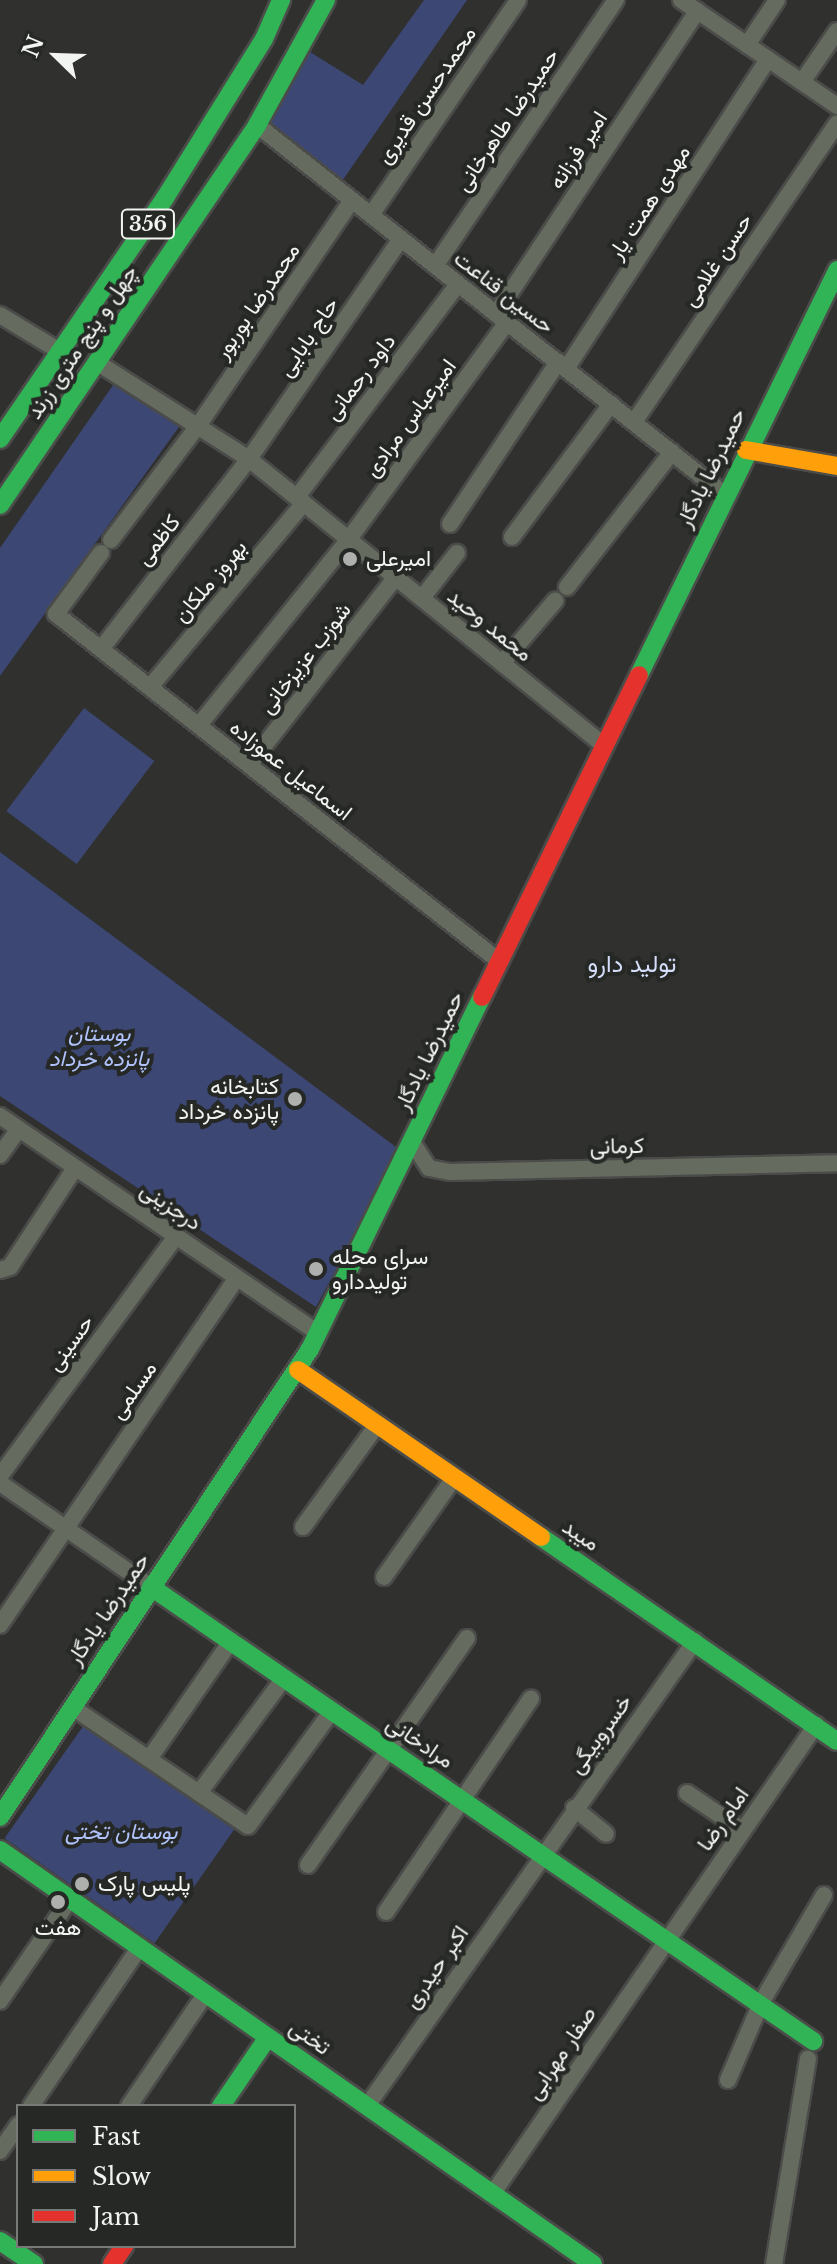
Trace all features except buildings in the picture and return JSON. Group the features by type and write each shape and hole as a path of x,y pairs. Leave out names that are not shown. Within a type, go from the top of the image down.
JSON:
{"street":[{"name":"چهل و پنج متری زرند","path":"0,439 165,198 264,39 281,0"},
{"name":"چهل و پنج متری زرند","path":"0,505 257,125 326,0"},
{"name":"محمدحسن قدیری","path":"371,215 518,0"},
{"name":"حمیدرضا طاهرخانی","path":"435,266 616,0"},
{"path":"747,45 777,0"},
{"path":"688,4 837,106"},
{"name":"امیر فرزانه","path":"502,318 688,4"},
{"path":"802,82 837,31"},
{"name":"مهدی همت یار","path":"450,524 562,366 768,59"},
{"name":"حسن غلامی","path":"634,422 837,123"},
{"name":"حسین قناعت","path":"257,125 724,494"},
{"name":"محمدرضا بوربور","path":"56,614 198,426 352,200"},
{"name":"حاج بابایی","path":"249,459 401,239"},
{"name":"حمیدرضا یادگار","path":"0,1817 298,1370 412,1142 724,494 837,270"},
{"name":"داود رحمانی","path":"300,500 458,284"},
{"path":"0,315 61,352"},
{"name":"امیرعباس مرادی","path":"349,539 502,318"},
{"name":"محمد وحید","path":"98,363 249,459 603,745"},
{"path":"512,537 611,404"},
{"path":"746,450 837,466"},
{"path":"567,587 672,452"},
{"name":"کاظمی","path":"101,649 249,459"},
{"name":"بهروز ملکان","path":"150,687 300,500"},
{"path":"199,725 349,539"},
{"path":"422,598 457,553"},
{"name":"شوزب عزیزخانی","path":"249,765 396,577"},
{"path":"502,663 555,601"},
{"name":"اسماعیل عموزاده","path":"56,614 499,961"},
{"name":"درجزینی","path":"0,1116 317,1332"},
{"path":"0,1155 19,1129"},
{"name":"کرمانی","path":"412,1142 429,1168 450,1172 837,1163"},
{"path":"2,1271 75,1168"},
{"name":"حسینی","path":"0,1476 176,1236"},
{"name":"مسلمی","path":"0,1625 64,1527 237,1278"},
{"name":"میبد","path":"298,1370 837,1741"},
{"path":"303,1527 377,1425"},
{"path":"384,1577 454,1478"},
{"name":"مرادخانی","path":"0,1483 761,2003 810,2050"},
{"path":"308,1865 467,1638"},
{"path":"149,1759 231,1641"},
{"name":"خسروبیگی","path":"541,1853 695,1641"},
{"path":"199,1793 284,1678"},
{"path":"386,1912 531,1699"},
{"path":"72,1707 248,1826 332,1711"},
{"name":"امام رضا","path":"665,1938 816,1725"},
{"path":"687,1793 742,1830"},
{"path":"574,1808 606,1834"},
{"name":"تختی","path":"0,1850 593,2264"},
{"name":"اکبر حیدری","path":"367,2106 541,1853"},
{"path":"728,2080 761,2003 824,1895"},
{"path":"0,2001 70,1899"},
{"name":"صفار مهرابی","path":"493,2193 665,1938"},
{"path":"32,2104 140,1947"},
{"path":"130,2104 206,1993"},
{"path":"222,2104 268,2037"},
{"path":"774,2264 810,2050"},
{"path":"0,2151 16,2128"},
{"path":"0,2241 30,2256"}],"green space":[{"path":"424,0 467,0 340,184 271,127 271,120 310,52 363,85"},
{"path":"118,378 181,424 0,676 0,548"},
{"path":"84,708 154,761 77,864 6,811"},
{"name":"بوستان پانزده خرداد","path":"0,852 400,1150 316,1307 0,1096"},
{"name":"بوستان تختی","path":"86,1722 236,1827 154,1943 5,1838"}],"traffic: fast":[{"path":"0,439 165,198 264,39 281,0"},
{"path":"0,505 257,125 326,0"},
{"path":"639,675 837,270"},
{"path":"0,1817 310,1349 482,997"},
{"path":"541,1537 837,1741"},
{"path":"151,1587 813,2041"},
{"path":"0,1850 593,2264"},
{"path":"222,2104 268,2037"},
{"path":"0,2241 34,2264"}],"traffic: slow":[{"path":"746,450 837,466"},
{"path":"298,1370 541,1537"}],"traffic: jam":[{"path":"482,997 639,675"},
{"path":"112,2264 123,2248"}],"place":[{"name":"امیرعلی","path":"350,559"},
{"name":"کتابخانه پانزده خرداد","path":"295,1099"},
{"name":"سرای محله تولیددارو","path":"316,1269"},
{"name":"پلیس پارک","path":"82,1884"},
{"name":"هفت","path":"58,1902"}],"district":[{"name":"تولید دارو","path":"632,964"}]}
